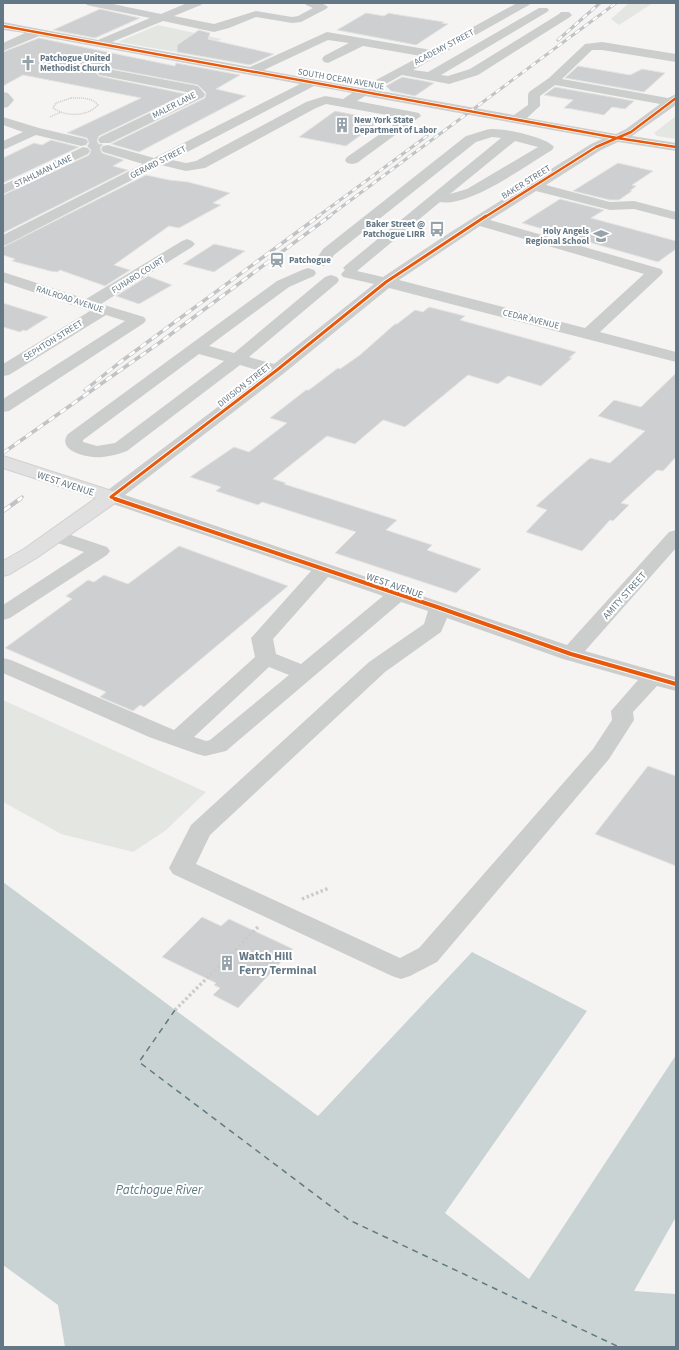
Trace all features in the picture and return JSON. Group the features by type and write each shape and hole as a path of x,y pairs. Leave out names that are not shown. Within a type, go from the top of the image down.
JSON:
{"main road":[{"name":"WEST AVENUE","path":"3,462 111,497"},
{"name":"DIVISION STREET","path":"3,570 56,536 111,497"}],"street":[{"path":"91,3 108,4 130,11 214,28 224,27 250,15 256,14 292,20 301,19 322,7 310,3"},
{"path":"130,11 151,3"},
{"path":"98,44 197,3"},
{"path":"399,71 448,80 478,70 498,56 566,15 522,4 502,3"},
{"name":"ACADEMY STREET","path":"344,103 399,71 451,45 522,4"},
{"path":"429,77 542,10"},
{"name":"SOUTH OCEAN AVENUE","path":"3,26 516,120 676,147"},
{"path":"3,47 38,32"},
{"path":"252,71 327,36 432,54"},
{"path":"434,40 472,51 498,56"},
{"path":"328,59 361,42"},
{"path":"516,120 534,106 534,95 589,47 602,46 676,58"},
{"name":"MALER LANE","path":"103,72 194,89 199,94 106,144"},
{"path":"553,80 674,100"},
{"name":"GERARD STREET","path":"3,241 313,82"},
{"path":"3,96 8,100 3,104"},
{"path":"3,121 82,146 96,152 106,144 158,162 186,167 200,165 311,105 325,100 414,116 352,160"},
{"name":"BAKER STREET","path":"386,282 478,221 596,147 631,132 674,100"},
{"path":"3,146 35,131"},
{"path":"308,273 306,270 311,264 323,261 328,252 405,190 471,139 491,134 512,136 541,143 547,147 472,192 449,199 437,198 405,190"},
{"path":"308,273 316,278 331,280 338,279 350,271 512,136"},
{"name":"STAHLMAN LANE","path":"3,190 82,146"},
{"path":"534,186 610,206 634,205 676,216"},
{"path":"478,221 655,272 588,334"},
{"name":"FUNARO COURT","path":"95,308 187,244"},
{"name":"CEDAR AVENUE","path":"323,261 338,261 349,265 350,271 386,282 676,357"},
{"path":"308,273 284,284 74,438 74,445 98,453 108,452 121,447 238,358 331,280"},
{"name":"RAILROAD AVENUE","path":"3,277 95,308 138,320 46,381"},
{"name":"DIVISION STREET","path":"111,497 277,370 386,282"},
{"name":"SEPHTON STREET","path":"5,370 95,308"},
{"path":"197,348 238,358 277,370"},
{"path":"5,370 46,381"},
{"path":"3,407 46,381"},
{"name":"WEST AVENUE","path":"111,497 440,608 571,654 666,681"},
{"path":"3,614 100,551 56,536"},
{"name":"AMITY STREET","path":"571,654 676,536"},
{"path":"266,658 262,638 324,569"},
{"path":"3,665 157,732 205,749 218,746 397,594"},
{"path":"440,608 433,627 377,667 200,831 182,868 401,969 428,955 601,754 623,720 635,718 666,681"},
{"path":"266,658 304,673"},
{"path":"178,739 266,658"}],"path":[{"path":"78,98 94,100 98,105 87,112 72,113 56,110 54,105 65,99 78,98"},
{"path":"175,1010 273,911 329,888"}],"shaded area":[{"path":"629,3 653,3 619,25 611,19"},
{"path":"158,25 222,39 188,54 118,42"},
{"path":"676,116 676,139 657,136 654,133"},
{"path":"3,700 206,792 165,831 133,852 61,834 3,802"}],"water":[{"name":"Patchogue River","path":"3,882 318,1116 472,952 587,1011 445,1213 529,1279 676,1055 676,1217 634,1291 676,1294 676,1347 65,1347 58,1305 3,1265"}],"building":[{"path":"100,9 140,18 95,38 53,30"},
{"path":"366,13 384,16 389,13 444,22 442,23 448,24 416,45 337,30"},
{"path":"199,30 210,33 208,39 274,54 250,65 177,52 177,45"},
{"path":"39,38 175,66 176,63 240,75 216,89 246,96 139,152 111,144 205,98 206,93 198,85 103,67 99,68 96,73 99,76 186,94 99,136 97,141 99,144 103,144 100,148 102,153 124,160 113,166 128,170 3,233 3,195 89,155 91,150 87,146 89,143 87,138 67,133 141,98 23,75 3,86 3,52"},
{"path":"578,66 630,75 642,69 665,73 644,92 565,78"},
{"path":"402,77 434,83 415,96 391,91 386,86"},
{"path":"555,87 634,101 625,109 612,107 604,115 564,108 573,100 544,95"},
{"name":"New York State Department of Labor","path":"335,111 381,120 346,146 299,137"},
{"path":"51,140 79,147 3,183 3,158 34,143 42,145"},
{"name":"Holy Angels Regional School","path":"618,163 653,171 632,185 636,186 630,191 632,191 619,200 610,200 573,191"},
{"path":"146,175 188,182 230,193 213,203 221,205 179,228 169,226 114,265 130,270 105,286 60,270 57,272 50,271 12,261 15,259 3,255 3,247"},
{"name":"Holy Angels Regional School","path":"560,199 604,210 591,218 676,241 676,249 658,262 522,223"},
{"path":"214,244 245,251 214,272 183,264"},
{"path":"148,276 172,285 139,304 116,296"},
{"path":"3,303 48,317 26,331 23,330 20,332 3,327"},
{"path":"429,307 465,316 460,320 576,352 569,358 572,358 541,386 508,376 498,384 468,375 405,427 383,420 355,444 327,436 273,479 286,483 284,484 397,520 386,530 432,545 427,550 481,569 456,593 335,553 356,532 262,502 258,505 216,491 221,487 190,477 234,447 249,452 287,423 270,418 306,390 309,390 338,368 340,369 360,355 395,324 415,310 423,312"},
{"path":"676,373 676,457 663,471 657,470 621,503 629,505 613,521 610,520 582,551 526,532 547,510 536,506 590,458 610,463 645,431 598,416 614,400 641,407"},
{"path":"179,546 288,586 144,707 140,705 133,711 100,697 106,692 5,648 72,599 66,596 88,580 94,582 104,575 128,584"},
{"path":"648,766 676,776 676,866 595,834"},
{"name":"Watch Hill Ferry Terminal","path":"202,917 221,926 229,919 293,949 238,1008 213,995 220,988 214,985 216,983 162,957"}],"ferry route":[{"path":"175,1010 139,1062 349,1220 619,1347"}],"railway":[{"path":"558,40 600,3"},
{"path":"328,217 616,3"},
{"path":"317,217 427,136"},
{"path":"85,390 119,363 319,216"},
{"path":"3,453 159,343 330,216"},
{"path":"3,511 20,499"}],"cycle path":[{"path":"3,26 617,138 676,147"},
{"path":"111,497 277,370 386,282 451,238 596,147 631,132 676,98"},
{"path":"111,497 440,608 571,654 676,684"}],"place":[{"name":"Patchogue United Methodist Church","path":"28,63"},
{"name":"New York State Department of Labor","path":"342,125"},
{"name":"Baker Street @ Patchogue LIRR","path":"437,229"},
{"name":"Holy Angels Regional School","path":"601,236"},
{"name":"Patchogue","path":"277,260"},
{"name":"Watch Hill Ferry Terminal","path":"227,963"}]}
